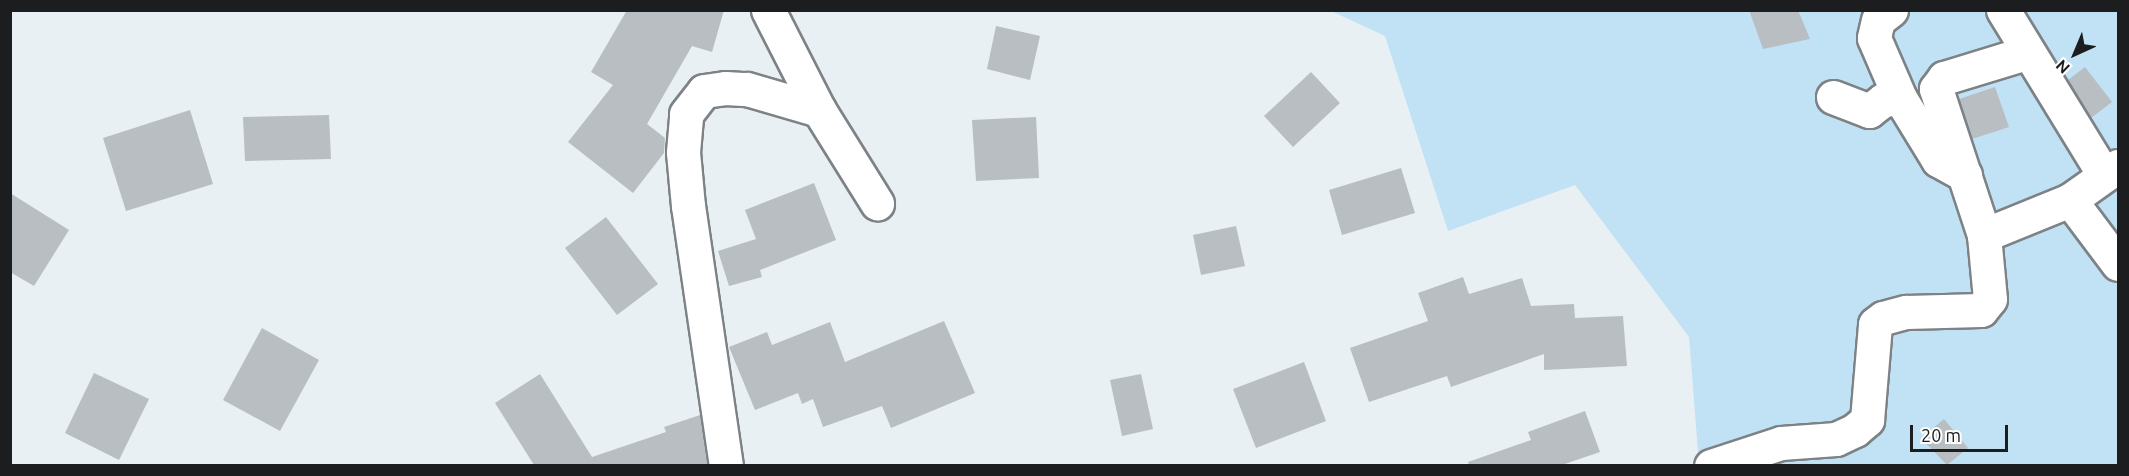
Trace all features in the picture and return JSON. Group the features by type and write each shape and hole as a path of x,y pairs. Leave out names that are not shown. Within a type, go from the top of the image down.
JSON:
{"street":[{"path":"768,10 819,110 877,203"},
{"path":"1891,10 1878,20 1874,38 1900,98 1938,160 1965,175"},
{"path":"1984,235 2070,200 2111,170 2026,53 2003,10"},
{"path":"1711,465 1781,443 1836,439 1867,420 1875,324 1883,318 1906,312 1981,310 1990,300 1984,235 1936,89 1944,78 2026,53"},
{"path":"726,465 688,206 683,152 687,114 704,91 725,88 747,89 819,110"},
{"path":"1833,97 1869,111 1883,100 1900,98"},
{"path":"2070,200 2118,264"}],"shaded area":[{"path":"1331,11 2118,11 2118,465 1699,465 1689,337 1575,185 1448,231 1385,36"}],"building":[{"path":"627,10 724,10 712,52 692,46 647,124 665,138 664,153 633,193 568,142 613,85 591,72"},
{"path":"1749,10 1798,10 1810,39 1763,49"},
{"path":"996,26 1040,36 1030,80 987,69"},
{"path":"2085,67 2112,102 2091,118 2068,80"},
{"path":"1311,72 1340,103 1293,147 1264,116"},
{"path":"1995,87 2009,127 1972,139 1959,99"},
{"path":"190,110 213,184 126,211 103,138"},
{"path":"329,115 331,159 245,161 243,117"},
{"path":"1036,117 1039,178 976,181 972,120"},
{"path":"1401,168 1415,213 1342,235 1329,190"},
{"path":"814,183 836,240 760,270 762,277 729,286 718,251 756,239 745,210"},
{"path":"10,193 69,230 34,286 10,272"},
{"path":"606,217 658,284 617,315 565,248"},
{"path":"1236,226 1245,266 1201,275 1193,235"},
{"path":"1463,277 1469,294 1522,278 1531,306 1574,304 1575,318 1623,316 1627,366 1544,370 1544,354 1451,387 1447,376 1369,402 1350,348 1428,321 1418,293"},
{"path":"944,321 975,393 891,428 882,406 823,427 813,399 802,404 798,393 755,410 729,347 767,332 772,345 830,322 845,362"},
{"path":"262,328 319,360 280,431 223,400"},
{"path":"1304,362 1326,421 1256,448 1233,389"},
{"path":"94,373 149,399 119,460 65,433"},
{"path":"540,374 592,457 666,432 664,427 700,415 707,464 534,465 495,403"},
{"path":"1141,374 1153,429 1122,436 1110,380"},
{"path":"1585,411 1600,452 1562,465 1469,465 1468,462 1531,440 1528,432"},
{"path":"1944,419 1968,448 1947,465 1921,438"}]}
